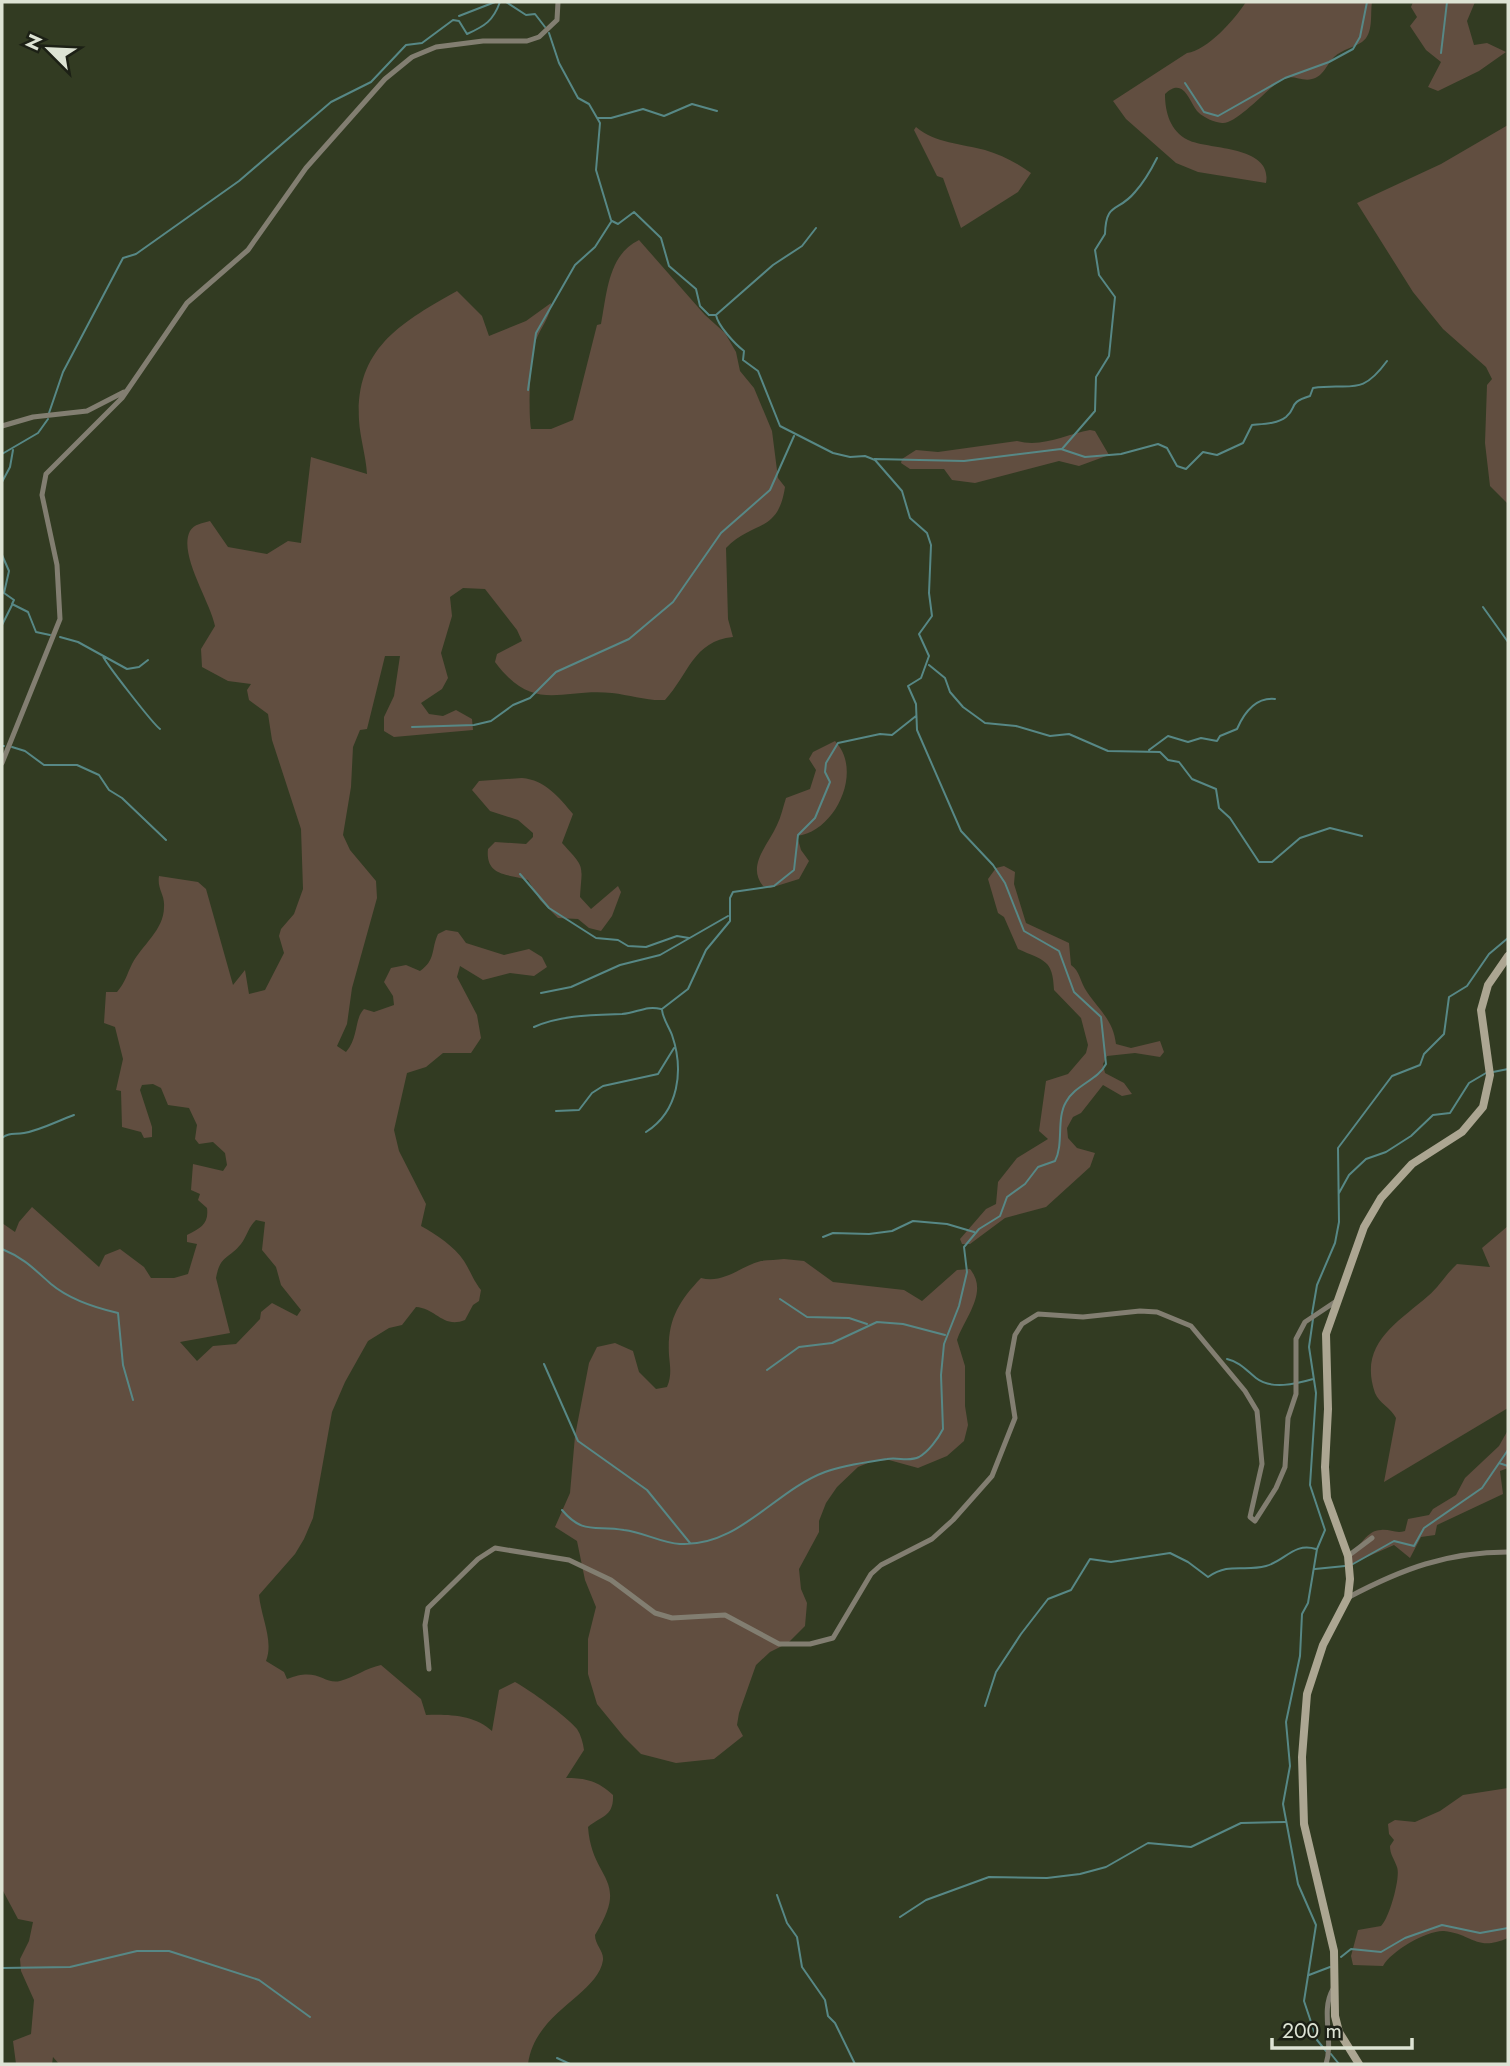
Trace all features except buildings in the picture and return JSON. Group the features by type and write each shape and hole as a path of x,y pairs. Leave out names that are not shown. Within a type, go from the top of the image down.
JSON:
{"street":[{"path":"2,763 60,619 60,588 52,535 41,495 44,478 127,390 180,312 248,250 306,167 395,70 412,57 443,45 527,41 539,37 557,20 558,2"},
{"path":"2,426 33,417 87,411 127,390"},
{"path":"1359,2064 1339,2032 1335,2016 1334,1951 1306,1837 1302,1758 1307,1694 1314,1667 1348,1597 1348,1556 1327,1498 1325,1467 1328,1409 1324,1346 1364,1227 1381,1198 1412,1164 1462,1132 1483,1107 1490,1075 1481,1010 1488,985 1508,956"},
{"path":"429,1669 425,1625 428,1608 478,1559 495,1548 569,1560 611,1580 655,1613 687,1619 725,1615 779,1644 827,1642 837,1633 848,1608 871,1574 881,1565 932,1539 953,1520 992,1476 1014,1425 1015,1411 1008,1373 1015,1335 1021,1324 1038,1314 1083,1317 1140,1311 1157,1312 1191,1326 1245,1391 1257,1411 1262,1448 1250,1517 1255,1521 1276,1488 1285,1467 1288,1418 1296,1394 1296,1339 1304,1322 1338,1300"},
{"path":"1348,1556 1372,1538"},
{"path":"1348,1597 1444,1557 1476,1552 1508,1552"},
{"path":"1326,2064 1331,2040 1327,2004 1335,1985"}],"shaded area":[{"path":"1246,2 1372,2 1370,29 1362,42 1337,54 1316,78 1308,80 1289,77 1281,80 1243,113 1228,122 1222,123 1203,116 1181,89 1172,89 1165,94 1166,108 1177,132 1197,143 1250,155 1260,162 1265,171 1266,183 1198,172 1176,163 1126,119 1113,101 1212,40"},
{"path":"1413,2 1475,2 1467,21 1474,45 1487,43 1506,52 1479,71 1438,91 1428,87 1441,62 1426,50 1410,26 1417,17 1411,7"},
{"path":"1508,125 1508,504 1490,486 1485,443 1487,385 1492,379 1486,367 1443,329 1413,292 1357,203 1441,164"},
{"path":"916,127 940,140 997,154 1031,173 1018,192 961,228 943,178 937,176 914,130"},
{"path":"639,240 705,315 725,333 736,352 740,371 754,388 772,431 778,478 785,487 782,502 770,520 736,539 726,548 728,619 733,637 709,645 700,652 665,700 594,692 549,695 522,688 495,662 497,654 522,641 517,630 485,589 463,588 450,597 452,616 441,653 448,678 442,689 421,703 429,714 443,716 456,710 472,719 473,730 394,737 384,731 384,717 394,696 400,656 385,656 367,729 360,730 353,747 351,787 343,835 350,850 376,881 377,898 352,988 347,1024 337,1046 346,1052 364,1009 374,1012 394,1005 393,996 384,982 391,968 406,965 420,971 431,958 438,934 446,930 458,932 466,943 504,955 529,949 542,957 547,967 534,976 510,973 483,980 460,966 457,977 477,1015 481,1038 471,1053 443,1053 426,1067 407,1073 394,1130 399,1151 426,1204 421,1226 445,1241 460,1256 481,1290 479,1301 473,1305 465,1320 457,1322 445,1320 416,1307 402,1325 389,1328 368,1341 332,1412 313,1518 304,1539 295,1554 259,1595 269,1645 266,1661 284,1672 287,1679 306,1674 334,1682 381,1665 421,1699 426,1715 452,1715 469,1719 492,1731 499,1690 515,1682 548,1704 577,1729 584,1750 566,1778 591,1781 613,1795 609,1812 588,1827 591,1845 610,1890 605,1916 595,1935 603,1960 599,1972 542,2030 533,2046 528,2064 59,2064 53,2057 52,2064 16,2064 13,2041 31,2034 34,2000 21,1971 20,1959 29,1941 33,1922 18,1919 2,1889 2,1223 15,1232 19,1222 32,1207 99,1267 105,1255 120,1249 144,1267 151,1278 174,1278 188,1274 197,1244 187,1242 187,1235 203,1225 207,1218 207,1208 198,1200 200,1194 191,1190 193,1164 223,1171 227,1165 225,1153 213,1142 199,1144 195,1139 197,1125 189,1108 168,1105 161,1088 153,1084 142,1085 140,1090 152,1127 152,1137 144,1138 141,1132 122,1127 121,1091 116,1090 123,1059 115,1027 104,1023 106,992 117,992 120,989 136,957 160,923 164,903 159,876 198,882 206,889 233,985 245,970 249,994 265,990 284,953 279,936 281,929 294,914 303,889 301,829 272,740 268,714 249,700 247,690 251,684 228,681 202,667 201,649 215,626 191,565 187,541 190,531 196,525 210,521 228,547 267,554 288,541 301,543 311,457 367,474 359,420 360,395 365,374 386,340 401,326 457,291 482,316 489,336 526,321 551,303 536,340 532,359 531,429 551,429 573,420 597,325 601,324 607,288 615,265 629,247","holes":["254,1222 265,1222 262,1250 276,1267 281,1285 301,1310 297,1316 272,1303 261,1312 260,1319 236,1344 213,1346 197,1361 180,1342 230,1333 216,1278 218,1271 223,1261 241,1244"]},
{"path":"1095,431 1109,455 1079,466 1059,461 975,483 952,480 944,469 910,469 901,463 902,459 916,450 938,452 1017,441 1036,443"},
{"path":"835,741 847,768 841,798 823,824 811,832 797,836 801,850 809,861 799,879 770,888 763,886 758,878 758,862 778,822 786,798 810,789 816,770 809,759 813,752"},
{"path":"522,778 545,786 573,814 562,843 581,867 580,897 591,909 618,886 621,892 612,916 601,931 589,928 578,919 558,918 540,900 528,880 500,873 490,865 488,849 495,842 526,844 533,837 533,833 518,820 490,811 472,790 479,781"},
{"path":"1004,866 1015,872 1014,884 1026,923 1069,943 1071,965 1109,1022 1116,1044 1131,1048 1160,1041 1164,1052 1160,1057 1135,1053 1107,1056 1103,1064 1105,1073 1124,1083 1132,1094 1122,1096 1103,1085 1081,1113 1073,1117 1067,1128 1068,1138 1077,1148 1095,1153 1090,1167 1046,1207 1005,1218 970,1244 962,1244 960,1239 986,1209 996,1204 998,1182 1017,1158 1048,1139 1039,1131 1046,1081 1068,1074 1086,1053 1088,1045 1081,1018 1054,990 1049,967 1041,959 1018,949 1004,917 998,913 988,879 996,868"},
{"path":"1508,1226 1508,1408 1384,1482 1396,1418 1375,1393 1371,1376 1376,1348 1393,1326 1432,1292 1457,1264 1490,1267 1482,1248"},
{"path":"784,1259 804,1261 833,1282 904,1290 922,1301 957,1270 970,1269 977,1287 976,1296 957,1340 965,1366 968,1425 964,1441 947,1456 918,1468 889,1460 873,1461 858,1467 837,1487 826,1503 819,1521 819,1532 799,1569 801,1589 807,1603 805,1626 788,1643 770,1652 756,1665 739,1713 737,1725 743,1736 714,1759 676,1763 641,1754 597,1704 588,1674 588,1639 596,1607 585,1580 577,1541 555,1527 570,1493 575,1436 589,1363 597,1347 615,1343 633,1351 639,1372 656,1389 667,1387 672,1322 680,1304 701,1278 717,1279 754,1263"},
{"path":"1508,1430 1508,1468 1500,1471 1503,1494 1437,1525 1435,1535 1421,1537 1410,1558 1394,1545 1351,1564 1350,1555 1372,1533 1381,1530 1405,1531 1408,1519 1429,1515 1433,1509 1456,1495 1465,1478 1499,1446"},
{"path":"1508,1788 1508,1938 1481,1943 1454,1933 1437,1932 1401,1948 1383,1966 1353,1965 1351,1956 1358,1930 1381,1926 1394,1898 1398,1872 1391,1852 1390,1846 1394,1840 1389,1834 1388,1824 1395,1820 1415,1822 1440,1811 1463,1795"}],"waterway":[{"path":"459,16 495,2"},
{"path":"49,413 63,372 123,258 136,254 239,181 331,102 371,82 406,45 422,43 453,20 459,21 467,34 488,22 500,2"},
{"path":"506,2 526,15 535,14 545,27"},
{"path":"1185,83 1204,112 1218,116 1285,78 1329,62 1353,49 1360,37 1367,2"},
{"path":"1441,53 1447,2"},
{"path":"549,33 559,63 578,98 589,104 600,123 596,170 611,220"},
{"path":"598,118 611,118 643,109 664,116 692,104 717,111"},
{"path":"1062,449 1095,411 1096,377 1109,356 1115,297 1099,275 1095,250 1105,234 1110,212 1135,192 1157,158"},
{"path":"612,221 618,224 634,212 661,238 669,266 696,289 700,306 709,315 716,315 773,265 802,246 816,228"},
{"path":"528,390 536,333 575,265 595,247 611,222"},
{"path":"562,1510 576,1523 590,1528 631,1531 680,1544 701,1543 738,1528 789,1492 825,1472 856,1464 911,1459 922,1455 943,1429 941,1375 944,1344 959,1306 967,1272 964,1247 979,1229 1000,1216 1007,1197 1025,1184 1038,1167 1055,1161 1059,1147 1061,1116 1066,1102 1106,1064 1101,1017 1074,992 1059,951 1024,931 1005,883 993,865 961,831 917,730 916,704 908,686 921,678 929,656 919,634 932,616 929,593 931,545 927,533 910,518 902,491 875,460 865,456 850,457 833,453 780,426 758,371 743,360 744,351 723,329 716,315"},
{"path":"875,459 964,461 1061,449 1085,457 1121,454 1158,444 1167,448 1177,466 1186,469 1203,452 1217,455 1243,443 1252,425 1270,423 1290,414 1295,403 1310,396 1313,388 1362,384 1378,373 1387,361"},
{"path":"2,454 38,433 48,419"},
{"path":"412,727 474,725 491,721 513,705 530,698 556,672 629,639 673,602 721,533 770,490 794,436"},
{"path":"2,482 10,467 13,450"},
{"path":"2,555 9,571 4,593 14,600 12,604 28,612 36,632 50,635"},
{"path":"2,625 12,605"},
{"path":"1483,607 1508,642"},
{"path":"60,637 78,642 127,669 139,667 148,660"},
{"path":"103,656 160,729"},
{"path":"929,665 945,678 950,692 963,707 985,723 1016,726 1050,736 1069,734 1108,751 1160,752 1168,760 1179,762 1192,779 1216,789 1219,808 1230,818 1259,862 1272,862 1300,838 1330,828 1362,836"},
{"path":"1149,750 1168,736 1188,742 1201,738 1217,741 1220,736 1237,729 1243,717 1256,703 1275,699"},
{"path":"662,1009 688,989 706,950 730,921 730,898 733,892 774,886 794,870 798,835 815,818 830,782 825,772 826,763 838,743 880,734 892,735 916,716"},
{"path":"12,747 25,751 44,765 77,765 99,775 109,790 122,798 166,840"},
{"path":"520,874 549,908 596,938 618,940 628,946 646,947 677,936 689,938"},
{"path":"541,993 571,987 620,965 660,955 728,916"},
{"path":"1312,1314 1317,1285 1335,1243 1339,1222 1338,1148 1392,1076 1420,1065 1424,1054 1444,1034 1449,997 1467,986 1489,954 1508,938"},
{"path":"534,1027 566,1018 661,1009"},
{"path":"646,1132 666,1113 676,1089 678,1076 676,1048 662,1010"},
{"path":"556,1111 579,1110 592,1093 603,1086 658,1074 674,1048"},
{"path":"1493,1072 1508,1069"},
{"path":"1339,1193 1349,1175 1366,1159 1386,1152 1411,1136 1433,1115 1450,1113 1469,1083 1486,1073"},
{"path":"2,1138 10,1134 37,1130 74,1115"},
{"path":"823,1237 833,1233 869,1234 892,1231 913,1221 947,1224 974,1232"},
{"path":"2,1249 23,1260 66,1294 92,1306 118,1313 123,1365 133,1400"},
{"path":"780,1299 807,1317 849,1318 867,1324"},
{"path":"1313,1319 1309,1347 1316,1393 1310,1485 1325,1530 1317,1549 1308,1603 1302,1614 1300,1656 1286,1722 1290,1766 1283,1804 1298,1884 1316,1925 1304,2001 1317,2040 1326,2051"},
{"path":"767,1370 799,1347 832,1343 877,1322 903,1324 945,1335"},
{"path":"1227,1359 1269,1384 1291,1384 1313,1379"},
{"path":"544,1364 578,1441 647,1490 690,1543"},
{"path":"1353,1564 1394,1541 1414,1546 1424,1528 1482,1488 1508,1450"},
{"path":"1499,1463 1508,1466"},
{"path":"985,1706 996,1672 1021,1634 1048,1599 1071,1590 1090,1559 1111,1562 1170,1553 1208,1577 1223,1570 1258,1568 1273,1564 1302,1548 1316,1549"},
{"path":"1315,1569 1345,1566"},
{"path":"900,1917 926,1900 989,1877 1047,1878 1080,1874 1106,1867 1148,1843 1191,1847 1241,1823 1285,1822"},
{"path":"777,1895 787,1923 797,1937 802,1967 825,2000 828,2016 835,2023 855,2064"},
{"path":"1341,1957 1351,1949 1381,1952 1405,1938 1442,1925 1480,1933 1508,1928"},
{"path":"2,1968 70,1967 137,1951 169,1951 259,1980 310,2017"},
{"path":"1309,1975 1330,1967"},
{"path":"1331,2054 1339,2064"},
{"path":"557,2058 570,2064"}]}
